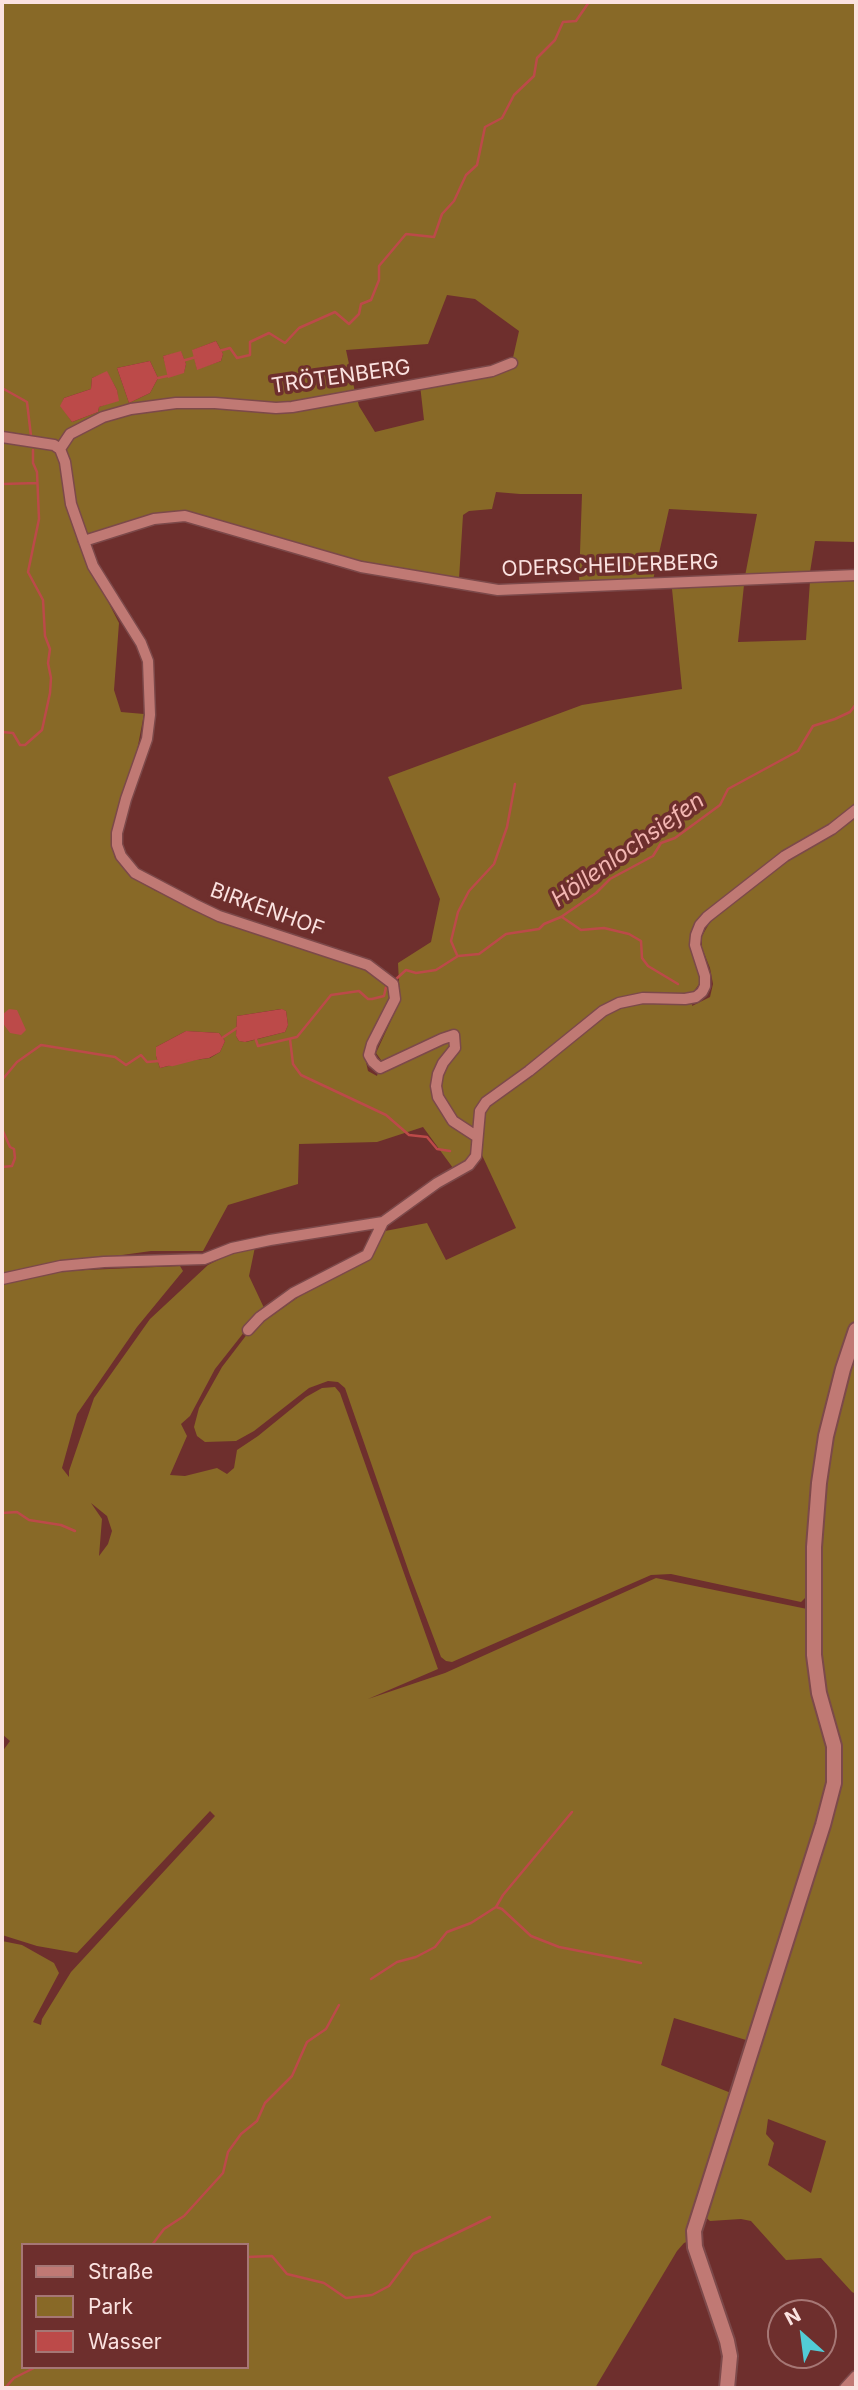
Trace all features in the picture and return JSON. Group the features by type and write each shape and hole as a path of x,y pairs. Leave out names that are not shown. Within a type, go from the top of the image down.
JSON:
{"street":[{"name":"TRÖTENBERG","path":"60,449 70,433 103,417 131,409 176,403 292,407 492,371 512,363"},
{"path":"2,437 54,445 60,449 65,462 71,504 84,541"},
{"name":"ODERSCHEIDERBERG","path":"84,541 154,519 185,516 361,567 498,590 856,575"},
{"name":"BIRKENHOF","path":"84,541 93,566 141,643 149,668 150,715 147,739 117,833 121,856 135,873 219,916 368,965 393,984 395,999 369,1055 380,1068 454,1035 455,1048 438,1074 438,1097 453,1121 477,1136"},
{"path":"2,1279 61,1266 204,1259 232,1248 383,1222 438,1183 469,1165 476,1156 480,1111 486,1102 529,1072 603,1011 619,1003 642,998 685,999 696,997 702,992 705,976 695,945 696,935 707,917 785,856 832,829 856,810"},
{"path":"248,1330 260,1317 293,1293 367,1255 383,1222"},
{"path":"727,2388 730,2356 727,2341 694,2239 696,2223 834,1783 834,1746 819,1693 814,1655 814,1547 826,1436 856,1330"},
{"path":"845,2388 856,2376"}],"green space":[{"path":"2,2 856,2 856,542 815,541 810,572 745,576 757,514 669,509 653,580 579,582 582,494 496,492 492,509 469,511 463,515 459,579 345,558 182,511 153,515 93,533 77,541 119,623 114,690 121,712 144,714 136,756 111,837 115,858 133,877 154,890 215,918 361,966 378,977 393,991 364,1053 368,1071 377,1076 381,1060 376,1053 400,1001 398,963 431,942 440,899 388,777 582,705 682,689 672,589 744,585 738,642 806,640 810,581 856,580 856,1319 833,1387 818,1450 809,1515 806,1597 801,1602 671,1574 651,1575 452,1662 446,1661 441,1657 410,1575 345,1388 338,1382 328,1381 309,1388 254,1431 236,1441 205,1442 197,1436 194,1427 199,1408 222,1367 248,1333 268,1315 270,1317 317,1284 371,1258 385,1231 427,1223 446,1260 516,1228 481,1153 453,1168 423,1127 377,1142 299,1144 298,1184 228,1205 203,1251 151,1251 65,1263 62,1271 180,1266 183,1271 137,1327 77,1414 62,1468 69,1477 94,1398 150,1319 208,1265 232,1253 255,1247 249,1276 265,1310 215,1369 190,1416 181,1424 187,1436 170,1475 185,1476 217,1468 227,1474 234,1468 237,1450 306,1397 322,1388 335,1387 340,1393 438,1669 368,1699 445,1673 656,1578 812,1610 814,1654 820,1656 821,1546 827,1468 837,1411 856,1345 856,2294 821,2258 786,2260 751,2221 710,2221 703,2215 779,1975 770,1974 746,2040 674,2018 661,2065 731,2093 689,2232 694,2239 684,2243 677,2251 595,2388 2,2388 2,1941 22,1945 54,1963 59,1973 33,2022 41,2025 71,1972 215,1816 210,1811 77,1953 37,1946 2,1935 2,1752 10,1741 2,1734 2,441 29,445 29,435 2,431","holes":["447,295 475,299 519,331 512,362 492,371 420,385 424,420 375,432 357,398 283,411 283,405 355,392 346,350 428,344","216,341 223,354 221,361 197,369 193,350","181,352 186,364 184,372 169,377 163,356","150,361 158,378 150,393 129,403 117,368","107,372 117,390 118,400 99,407 98,412 72,422 61,406 64,398 91,389 92,378","821,836 827,838 784,862 710,922 702,936 702,948 713,984 710,997 692,1006 694,991 705,976 695,945 700,925 785,856","281,1009 286,1011 288,1025 285,1032 246,1042 239,1041 236,1036 237,1016","186,1031 219,1033 225,1041 220,1052 210,1058 160,1068 156,1047","91,1503 107,1516 112,1531 108,1544 99,1556 102,1519","768,2119 826,2141 811,2193 768,2165 774,2143 766,2134"]}],"water":[{"path":"216,341 223,354 221,361 197,370 192,350"},
{"path":"181,351 186,364 184,373 168,378 163,356"},
{"path":"150,361 158,378 150,393 129,403 117,368"},
{"path":"107,371 117,390 119,401 99,407 98,412 72,422 60,406 64,398 91,389 92,378"},
{"path":"9,1009 17,1010 26,1030 21,1035 10,1033 2,1022 2,1015"},
{"path":"282,1009 286,1011 288,1025 285,1032 245,1042 239,1041 236,1036 237,1016"},
{"path":"186,1031 219,1033 225,1041 220,1052 209,1058 160,1068 156,1047"}],"waterway":[{"path":"219,351 230,348 237,358 250,355 250,342 269,333 285,343 299,328 335,312 349,324 359,314 361,304 371,300 379,280 379,266 406,234 434,237 442,214 454,201 466,175 477,165 485,127 502,118 514,95 534,76 537,58 555,40 563,22 576,21 589,2"},
{"path":"182,361 196,357"},
{"path":"158,378 172,375"},
{"path":"2,388 27,402 31,436"},
{"path":"2,732 13,733 20,745 25,745 42,730 50,693 50,649 45,636 43,600 28,572 39,519 33,450"},
{"path":"2,484 37,483"},
{"name":"Höllenlochsiefen","path":"395,980 406,970 416,973 436,970 458,956 479,954 506,934 539,929 561,917 596,893 610,879 653,856 661,843 675,838 720,805 728,789 798,751 813,726 850,712 856,704"},
{"path":"457,955 451,941 458,912 469,891 494,864 507,827 515,784"},
{"path":"562,917 581,930 604,928 629,934 641,941 642,958 648,966 678,984"},
{"name":"Höllenlochsiefen","path":"255,1037 258,1046 297,1037 331,995 359,991 372,999 384,996 386,987"},
{"name":"Höllenlochsiefen","path":"222,1038 237,1028"},
{"path":"290,1039 293,1064 301,1075 386,1115 409,1135 427,1137 437,1149 450,1151"},
{"name":"Höllenlochsiefen","path":"2,1080 17,1062 41,1045 115,1057 126,1065 141,1055 147,1062 159,1061"},
{"name":"Höllenlochsiefen","path":"168,1064 199,1058"},
{"path":"2,1129 10,1147 14,1149 15,1158 12,1166 2,1167"},
{"path":"2,1513 17,1512 29,1520 61,1525 75,1531"},
{"path":"371,1979 397,1962 416,1957 435,1947 447,1932 471,1923 496,1907 572,1812"},
{"path":"496,1907 502,1909 531,1936 559,1947 641,1963"},
{"path":"154,2243 164,2229 184,2216 223,2173 228,2152 241,2134 257,2121 265,2103 292,2076 307,2042 326,2029 339,2005"},
{"path":"248,2257 272,2256 287,2274 324,2283 346,2298 372,2295 389,2286 413,2254 490,2217"},
{"path":"5,2388 14,2378 32,2369"}]}
